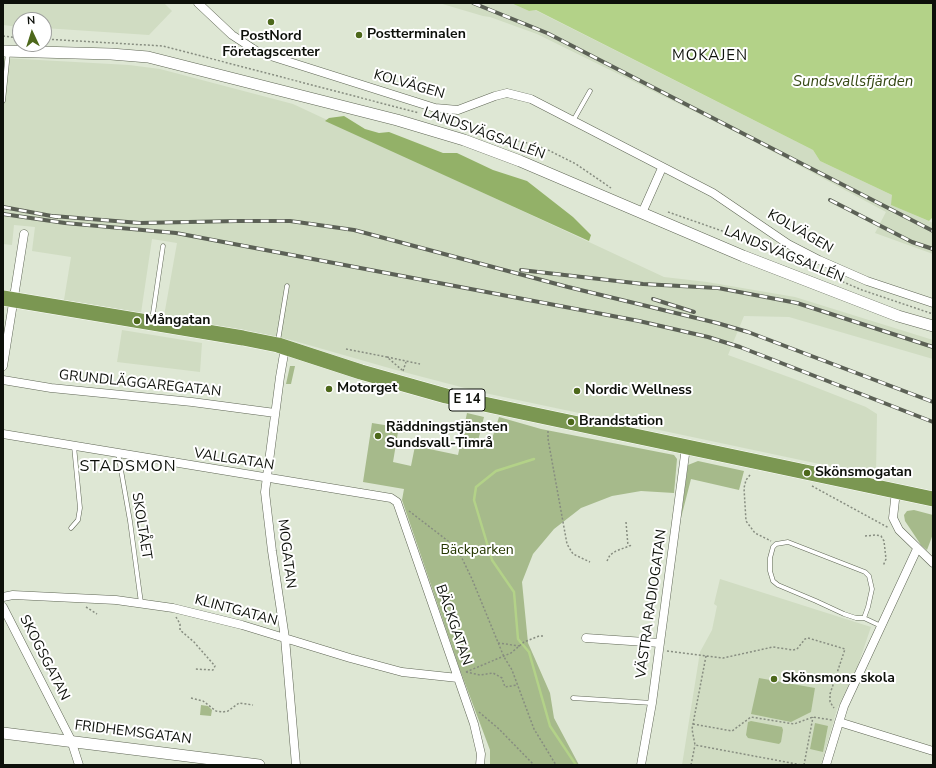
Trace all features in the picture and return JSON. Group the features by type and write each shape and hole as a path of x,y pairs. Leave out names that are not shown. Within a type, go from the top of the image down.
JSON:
{"highway":[{"name":"E 14","path":"8,299 281,346 446,396 933,499"}],"main road":[{"name":"LANDSVÄGSALLÉN","path":"6,51 111,54 158,59 397,120 464,140 757,261 898,316 933,326"},
{"name":"FRIDHEMSGATAN","path":"3,733 71,740 258,765"}],"street":[{"name":"KOLVÄGEN","path":"198,3 232,35 258,52 435,108 458,110 507,93 531,99 713,193 788,244 819,260 868,282 933,303"},
{"path":"642,213 662,168"},
{"path":"3,366 8,299 24,234"},
{"name":"MOGATAN","path":"281,346 275,413 265,492 285,638 296,765"},
{"name":"GRUNDLÄGGAREGATAN","path":"3,380 51,388 192,402 275,413"},
{"name":"VALLGATAN","path":"3,434 394,500"},
{"name":"VÄSTRA RADIOGATAN","path":"641,765 652,703 686,447"},
{"path":"896,491 892,518 899,530 933,563"},
{"name":"BÄCKGATAN","path":"394,500 474,724 481,754 480,765"},
{"path":"826,765 855,682 917,549"},
{"name":"KLINTGATAN","path":"3,597 13,595 141,603 173,608 242,625 402,672 458,678"},
{"name":"SKOGSGATAN","path":"3,607 71,740 79,765"},
{"path":"586,638 660,646"},
{"path":"840,722 933,751"}],"lane":[{"path":"3,101 6,51"},
{"path":"573,121 590,91"},
{"path":"151,323 163,246"},
{"path":"281,346 287,286"},
{"path":"71,528 78,520 80,508 74,445"},
{"name":"SKOLTÅET","path":"118,453 130,521 141,603"},
{"path":"864,618 872,589 870,576 865,572 788,542 776,544 770,558 770,571 773,581 778,586 844,614 856,618 864,618 881,626"},
{"path":"573,698 652,703"}],"path":[{"path":"346,349 420,364"},
{"path":"387,357 403,371"},
{"path":"402,378 407,361"},
{"path":"551,418 548,439 567,544 572,554 578,558 590,562"},
{"path":"750,475 746,480 744,488 746,521 755,533 776,544"},
{"path":"810,485 890,529"},
{"path":"394,500 452,544 459,552 517,685 534,729 556,765"},
{"path":"626,522 628,546"},
{"path":"865,536 881,536 884,541 886,559 883,566"},
{"path":"607,561 610,555 616,551 632,545"},
{"path":"173,608 180,624 180,630 194,642 215,666 213,670 195,669"},
{"path":"517,685 505,687 502,678 493,673 480,675 466,672 504,657 524,642 539,636 544,636"},
{"path":"660,646 706,656 723,658 773,647 793,650 797,649 805,639 808,638 845,648 829,698 836,709"},
{"path":"498,643 520,646"},
{"path":"691,765 695,745 693,724 706,656"},
{"path":"191,698 203,700 216,711 222,712 228,711 239,703 253,705"},
{"path":"466,701 499,728 534,765"},
{"path":"693,724 732,731 750,717 794,724 813,717 833,720 834,714"},
{"path":"695,745 803,765 813,717"}],"shaded area":[{"path":"3,3 164,3 172,11 149,35 52,29 52,12 12,12 12,26 3,25"},
{"path":"439,3 511,3 529,11 535,10 813,150 820,161 892,195 892,205 933,223 933,254 875,233 886,212 740,134 537,34 490,17"},
{"path":"3,58 129,65 160,69 293,104 664,277 707,282 795,297 933,340 933,359 789,317 744,316 728,355 866,407 877,414 876,476 480,392 291,340 164,316 177,243 152,239 141,313 64,300 71,257 32,251 35,227 14,225 12,245 3,244"},
{"path":"344,116 365,129 379,133 389,132 443,153 457,153 493,170 527,181 573,217 591,235 589,241 325,121 329,118"},
{"path":"122,330 202,343 200,372 117,362"},
{"name":"Skönsmons skola","path":"720,579 871,627 857,668 837,709 821,765 682,765 700,652 712,630 717,606 714,604"}],"green space":[{"path":"290,366 295,366 291,384 286,384"},
{"name":"Bäckparken","path":"467,413 484,417 478,441 490,445 499,417 541,429 674,455 677,459 674,493 641,491 612,496 581,508 554,529 533,554 522,582 528,643 550,693 554,718 579,765 490,765 490,750 460,670 402,500 404,489 363,482 372,423 409,429 408,433 398,432 393,462 411,466 415,446 458,455"},
{"path":"698,461 744,471 739,490 691,479 681,518 688,465"},
{"path":"914,510 933,515 933,534 927,550 921,545 905,521 904,515 907,511"},
{"path":"759,678 815,688 811,712 791,722 751,714"},
{"path":"201,705 208,706 212,710 211,716 200,715"},
{"path":"751,721 782,727 781,742 779,744 748,738 746,735 748,722"},
{"path":"815,723 828,726 823,752 810,749"}],"water":[{"name":"Sundsvallsfjärden","path":"511,3 933,3 933,217 929,221 891,205 892,195 820,161 813,150 536,10 529,11"}],"waterway":[{"path":"534,459 496,471 476,487 474,500 492,560 514,592 518,639 529,652 550,726 576,765"}],"railway":[{"path":"473,3 547,33 933,231"},
{"path":"830,200 912,242 933,249"},
{"path":"3,207 57,217"},
{"path":"3,214 65,223 176,233 639,321 708,337 740,347 933,422"},
{"path":"53,216 140,223 290,221 354,230 568,287 717,323 748,332 933,402"},
{"path":"521,270 643,284 718,288 797,303 933,347"},
{"path":"653,299 694,312"}],"place":[{"name":"PostNord Företagscenter","path":"271,22"},
{"name":"Postterminalen","path":"359,35"},
{"name":"Mångatan","path":"137,321"},
{"name":"Motorget","path":"329,389"},
{"name":"Nordic Wellness","path":"577,391"},
{"name":"Brandstation","path":"571,422"},
{"name":"Räddningstjänsten Sundsvall-Timrå","path":"378,436"},
{"name":"Skönsmogatan","path":"807,473"},
{"name":"Skönsmons skola","path":"774,679"}],"district":[{"name":"MOKAJEN","path":"710,56"},
{"name":"STADSMON","path":"128,467"}]}
